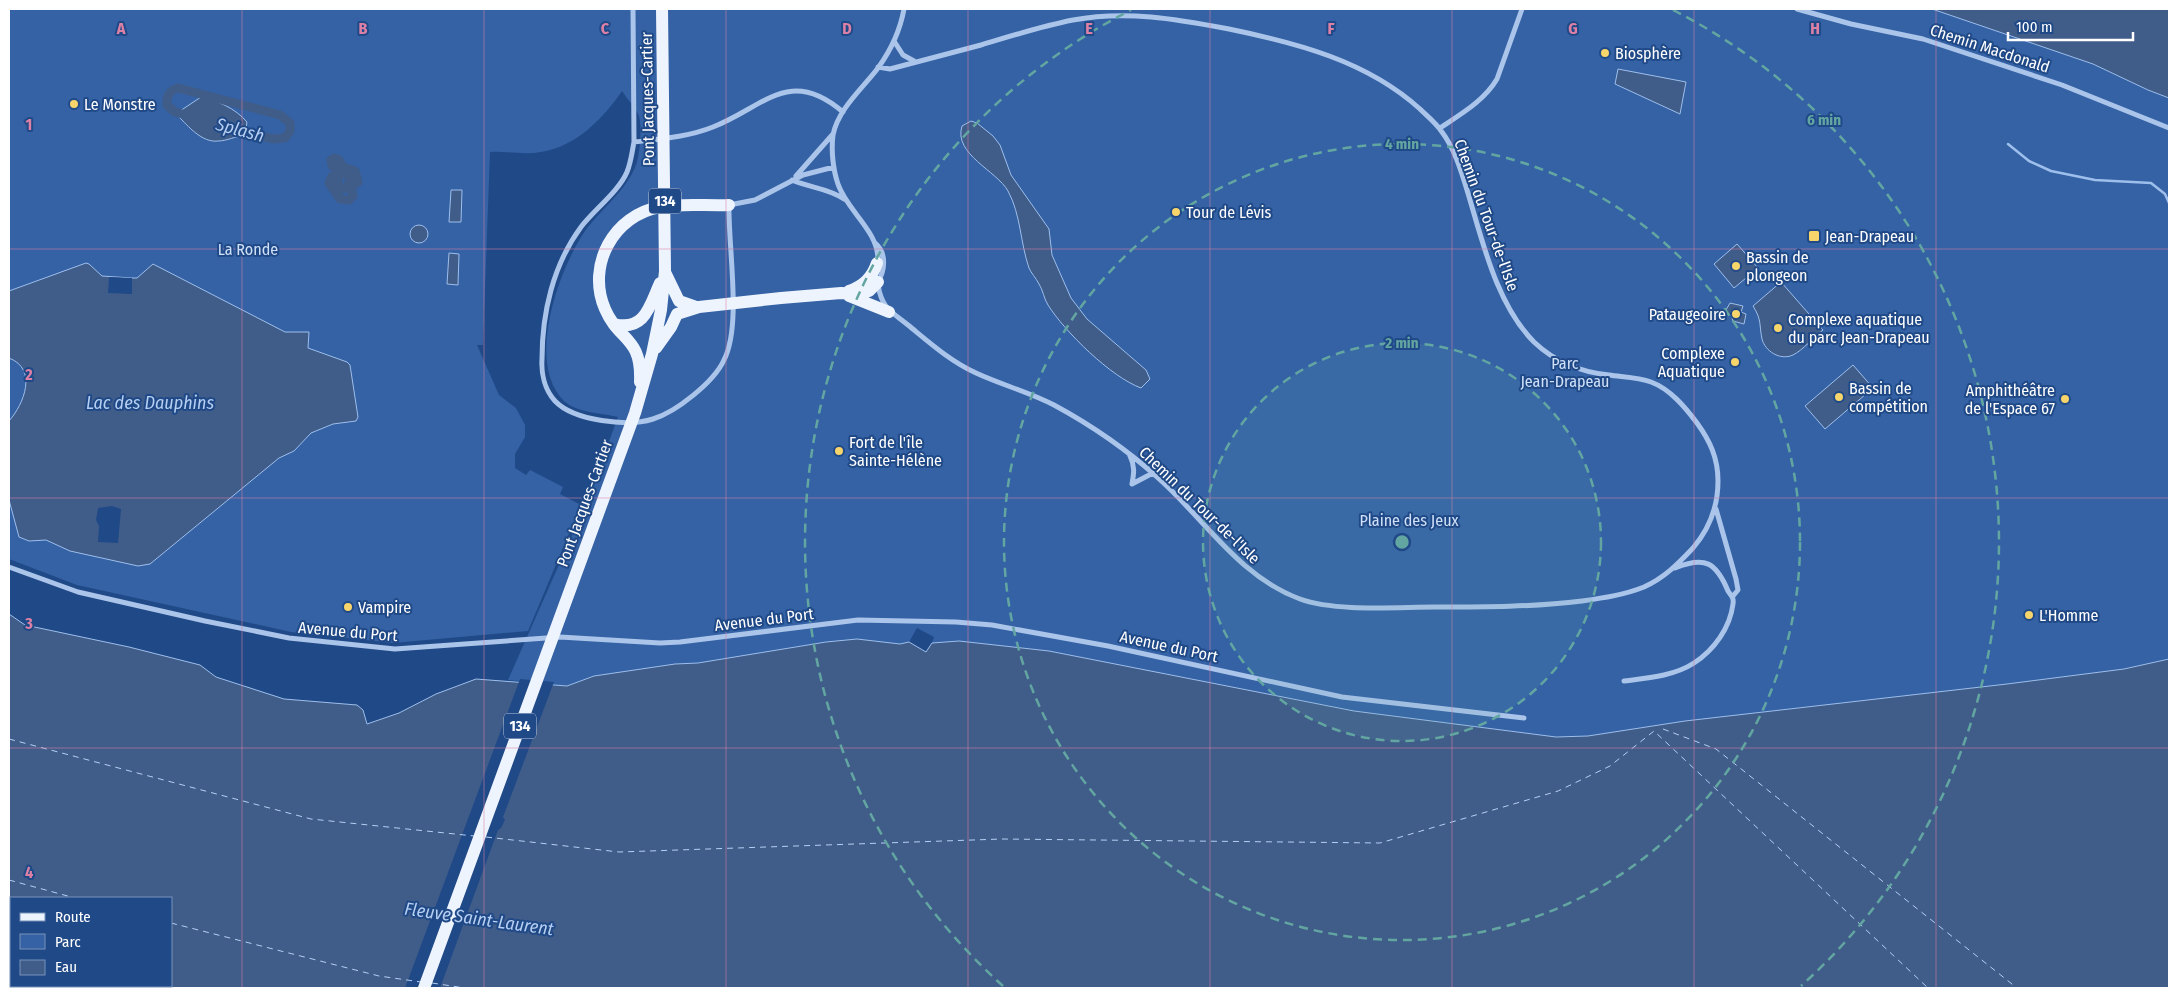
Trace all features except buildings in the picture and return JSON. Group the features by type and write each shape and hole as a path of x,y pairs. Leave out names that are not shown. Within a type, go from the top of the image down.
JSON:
{"main road":[{"name":"Pont Jacques-Cartier","path":"424,988 639,400 652,354 661,310 665,271 662,9"},
{"path":"639,400 641,370 639,356 628,338 614,324 604,308 601,296 600,266 611,239 622,226 638,214 661,207 729,206"},
{"path":"842,293 857,288 871,278 877,263"},
{"path":"665,271 679,301 698,307"},
{"path":"614,324 630,325 642,318 650,306 665,271"},
{"path":"652,354 671,327 677,314 698,307 842,293 861,294 869,291 878,282"},
{"path":"842,293 889,312"}],"street":[{"path":"633,9 634,142 626,174 580,228 561,263 549,296 543,332 542,373 551,395 563,408 602,420 642,422 667,413 713,377 724,360 732,332 729,206 754,200 792,180 834,167"},
{"path":"792,180 815,157 833,133 843,112 878,67 894,41 904,9"},
{"path":"1440,128 1477,102 1491,88 1497,79 1522,9"},
{"name":"Chemin Macdonald","path":"1797,9 1851,24 1923,39 2062,85 2169,128"},
{"name":"Chemin du Tour-de-l'Isle","path":"878,67 890,69 1073,20 1114,16 1154,16 1282,40 1336,58 1395,89 1440,128 1462,174 1489,259 1507,305 1519,324 1534,342 1562,363 1596,373 1649,381 1679,401 1710,440 1718,472 1716,508 1738,590 1733,596"},
{"path":"894,41 903,55 915,61"},
{"path":"634,142 700,132 786,91 816,94 828,100 843,112"},
{"path":"833,133 834,167 838,185 880,248 884,261 881,277 878,282"},
{"path":"792,180 827,190 847,200"},
{"path":"875,243 880,296 889,312"},
{"name":"Chemin du Tour-de-l'Isle","path":"889,312 902,320 949,359 978,374 1058,407 1097,430 1153,473 1223,547 1260,579 1278,590 1313,603 1346,606 1407,607 1556,604 1609,597 1628,592 1655,580 1674,568 1691,562 1708,564 1720,572 1733,596 1733,604 1727,627 1713,646 1703,656 1677,671 1624,681"},
{"path":"1129,454 1134,464 1132,484 1153,473"},
{"name":"Chemin du Tour-de-l'Isle","path":"1674,568 1699,540 1716,508"},
{"name":"Avenue du Port","path":"9,567 78,592 206,622 289,638 395,649 560,637 660,643 858,620 956,622 992,625 1108,646 1342,697 1524,718"}],"green space":[{"name":"Parc Jean-Drapeau","path":"9,9 1932,9 2093,64 2169,98 2169,659 2124,669 2007,684 1685,721 1588,736 1556,737 1355,711 1049,651 959,641 932,643 934,637 917,628 909,642 900,644 857,639 826,642 698,663 675,664 594,676 567,686 508,680 585,506 618,417 576,408 564,401 553,384 547,364 547,341 550,316 557,291 565,268 575,248 591,223 626,183 636,165 640,121 636,110 622,91 597,121 577,138 565,144 535,153 490,152 483,345 477,345 499,395 516,408 525,425 525,437 515,454 515,468 526,475 530,470 563,487 560,494 581,505 528,631 393,643 291,632 77,585 9,559"}],"water":[{"path":"1932,9 2169,9 2169,98 2093,64"},
{"path":"1618,69 1686,82 1680,114 1615,84"},
{"path":"201,97 226,106 242,117 247,122 245,135 212,141 201,137 191,129 178,116 180,111"},
{"path":"971,121 977,123 993,136 1000,145 1011,175 1049,229 1052,255 1071,298 1087,319 1146,370 1150,379 1141,388 1116,374 1103,364 1065,328 1048,305 1040,286 1029,268 1016,210 1008,191 995,176 970,154 964,145 961,136 962,126"},
{"path":"451,190 462,190 461,222 449,222"},
{"path":"419,225 425,228 428,234 425,240 419,243 413,240 410,234 413,228"},
{"name":"Bassin de plongeon","path":"1737,244 1758,268 1734,288 1714,264"},
{"path":"449,253 459,254 458,285 447,284"},
{"name":"Lac des Dauphins","path":"86,263 102,276 132,278 137,278 153,264 285,332 309,332 308,348 347,362 350,365 358,417 356,421 333,424 311,433 294,451 279,458 150,564 138,566 70,551 46,540 29,541 19,537 9,500 9,421 23,396 26,378 18,363 9,358 9,291"},
{"path":"1781,282 1823,330 1801,350 1788,357 1778,356 1766,347 1762,339 1759,319 1753,306"},
{"name":"Pataugeoire","path":"1730,303 1743,306 1741,312 1746,314 1744,324 1733,321 1731,315 1727,314 1726,310"},
{"name":"Bassin de compétition","path":"1853,365 1873,388 1825,429 1805,406"},
{"name":"Fleuve Saint-Laurent","path":"9,614 25,625 129,647 200,665 216,677 284,699 357,705 363,710 367,724 399,713 436,694 476,679 567,686 594,676 675,664 698,663 826,642 857,639 900,644 909,642 926,652 932,643 959,641 1049,651 1354,711 1556,737 1588,736 1685,721 2007,684 2124,669 2169,659 2169,988 9,988"}],"pier":[{"path":"109,277 132,278 132,294 108,293"},
{"path":"112,506 121,509 118,543 98,542 99,526 96,520 98,508"},
{"path":"520,679 554,682 503,817 505,820 498,830 440,988 405,988"}],"waterway":[{"name":"Splash","path":"178,88 280,115 290,123 290,131 285,138 273,139 175,112 167,105 167,99 171,92 178,88"},
{"path":"2008,144 2029,161 2051,171 2095,180 2151,183 2165,194 2169,203"},
{"path":"334,158 339,160 343,167 355,171 358,182 351,187 353,196 349,200 340,199 329,183 332,176 338,179 339,187 343,189 347,188 350,179 332,166 331,160 334,158"}],"ferry route":[{"path":"1663,729 1716,749 2017,988"},
{"path":"486,837 619,852 1002,839 1380,843 1558,791 1610,766 1654,731 1928,988"},
{"path":"9,739 311,819 474,836"},
{"path":"9,880 71,897"},
{"path":"172,923 379,976 421,982"},
{"path":"432,983 465,988"},
{"path":"114,987 119,988"}],"place":[{"name":"Biosphère","path":"1605,53"},
{"name":"Le Monstre","path":"74,104"},
{"name":"Tour de Lévis","path":"1176,212"},
{"name":"Jean-Drapeau","path":"1814,236"},
{"name":"Bassin de plongeon","path":"1736,266"},
{"name":"Pataugeoire","path":"1736,314"},
{"name":"Complexe aquatique du parc Jean-Drapeau","path":"1778,328"},
{"name":"Complexe Aquatique","path":"1735,362"},
{"name":"Bassin de compétition","path":"1839,397"},
{"name":"Amphithéâtre de l'Espace 67","path":"2065,399"},
{"name":"Fort de l'île Sainte-Hélène","path":"839,451"},
{"name":"Vampire","path":"348,607"},
{"name":"L'Homme","path":"2029,615"}],"park label":[{"name":"La Ronde","path":"248,249"},
{"name":"Plaine des Jeux","path":"1409,520"}]}
